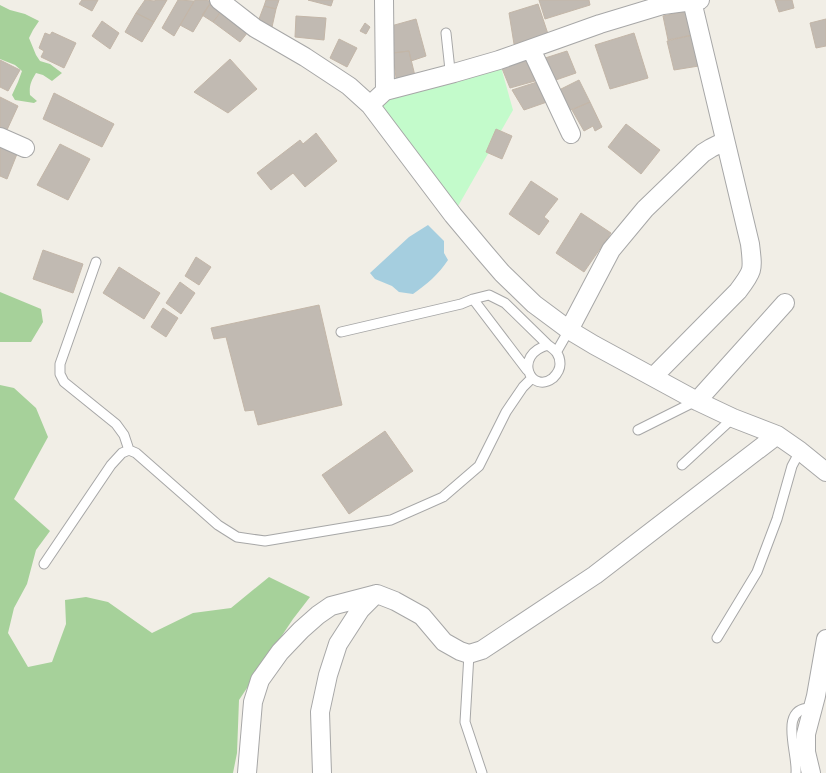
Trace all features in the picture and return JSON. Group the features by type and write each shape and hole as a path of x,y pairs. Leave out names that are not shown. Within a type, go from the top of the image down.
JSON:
{"street":[{"path":"219,0 255,28 305,57 349,86 370,105 453,215 502,274 534,304 569,330 594,345 697,401 733,418 777,435 826,472"},
{"path":"384,0 385,91"},
{"path":"370,105 385,91 499,60 600,24 663,5 696,1 725,141 750,244 753,268 748,279 738,291 653,377"},
{"path":"531,49 572,134"},
{"path":"0,137 25,148"},
{"path":"569,330 611,250 628,229 645,209 704,154 725,141"},
{"path":"697,401 785,303"},
{"path":"247,773 253,702 260,680 280,652 301,630 331,606 377,594 395,601 422,616 444,642 460,651 469,654 482,650 595,575 777,435"},
{"path":"322,773 320,712 328,675 338,644 360,610 377,594"},
{"path":"811,773 806,752 806,734 816,696 826,639"}],"lane":[{"path":"446,33 450,70 454,73"},
{"path":"96,262 60,364 60,374 64,382 116,424 124,435 129,450"},
{"path":"341,332 461,304 473,299 489,296 505,302 548,345 557,351 560,368 556,375 544,382 537,381 473,299"},
{"path":"557,351 569,330"},
{"path":"44,564 111,465 122,453 129,450 136,453 218,525 237,537 265,542 391,520 443,498 478,466 506,412 523,388 530,374 528,362 532,354 539,348 548,345"},
{"path":"638,430 697,401"},
{"path":"682,465 733,418"},
{"path":"717,638 757,572 777,519 792,466 800,451"},
{"path":"469,654 465,722 482,773"},
{"path":"796,773 791,726 795,714 804,708 813,708"}],"green space":[{"path":"0,5 39,21 29,38 36,55 40,61 50,64 62,73 52,81 36,73 30,89 30,95 37,101 34,103 15,100 12,95 22,71 15,65 0,59"},
{"path":"499,60 513,110 453,215 370,105"},
{"path":"0,292 41,309 43,322 31,342 0,342"},
{"path":"0,385 14,388 36,408 48,437 14,499 50,531 36,550 27,584 14,608 8,633 28,667 52,662 66,624 65,600 86,597 108,602 152,633 193,613 231,608 269,577 310,597 293,619 239,700 237,753 233,773 0,773"}],"water":[{"path":"428,225 444,241 444,253 448,260 436,275 413,294 399,292 392,286 375,279 370,273 409,237"}],"building":[{"path":"82,0 98,0 92,11 79,4"},
{"path":"145,0 167,0 154,22 136,13"},
{"path":"178,0 194,1 174,36 162,28"},
{"path":"195,0 211,2 193,32 180,25"},
{"path":"266,0 279,0 276,9 264,6"},
{"path":"308,0 333,0 331,6"},
{"path":"539,0 589,0 590,5 545,19"},
{"path":"775,0 792,0 794,8 779,12"},
{"path":"211,2 221,11 213,22 202,15"},
{"path":"538,4 548,34 514,44 509,13"},
{"path":"264,6 276,9 272,27 259,19"},
{"path":"691,10 697,34 668,40 663,16"},
{"path":"221,12 248,32 240,42 213,22"},
{"path":"136,13 154,22 142,42 125,32"},
{"path":"296,16 326,18 324,40 295,37"},
{"path":"416,19 426,56 411,61 409,51 393,53 391,26"},
{"path":"826,19 826,46 816,48 810,23"},
{"path":"102,21 119,33 110,49 92,36"},
{"path":"365,23 370,27 366,34 360,31"},
{"path":"52,32 76,43 64,68 41,57 44,51 39,48 45,33 50,35"},
{"path":"634,33 648,78 610,89 595,45"},
{"path":"697,34 705,65 674,70 667,41"},
{"path":"339,39 357,48 347,67 330,58"},
{"path":"409,51 415,76 404,81 396,78 393,53"},
{"path":"567,51 576,73 550,82 539,60"},
{"path":"525,58 535,81 510,88 501,66"},
{"path":"230,59 257,89 228,113 194,92"},
{"path":"0,60 20,70 8,91 0,87"},
{"path":"579,80 590,102 568,111 557,91"},
{"path":"537,82 547,102 524,110 512,90"},
{"path":"54,93 114,124 102,147 43,119"},
{"path":"0,97 18,106 6,132 0,128"},
{"path":"590,102 602,127 595,131 593,126 584,131 572,110"},
{"path":"626,124 660,150 641,174 608,147"},
{"path":"496,129 512,136 502,159 486,152"},
{"path":"316,133 337,161 305,187 293,173 271,190 257,173 300,140 303,144"},
{"path":"60,144 90,159 68,200 37,185"},
{"path":"0,146 17,154 7,179 0,176"},
{"path":"531,181 558,199 544,217 549,221 539,235 509,214"},
{"path":"581,213 611,233 584,272 556,253"},
{"path":"43,250 83,264 73,293 33,279"},
{"path":"196,257 211,267 199,285 185,276"},
{"path":"119,267 160,293 144,319 103,293"},
{"path":"180,282 195,293 181,314 166,303"},
{"path":"319,305 342,405 258,425 254,410 245,411 226,337 214,339 211,328"},
{"path":"163,308 178,318 166,337 151,327"},
{"path":"385,431 413,471 349,514 322,475"}]}
